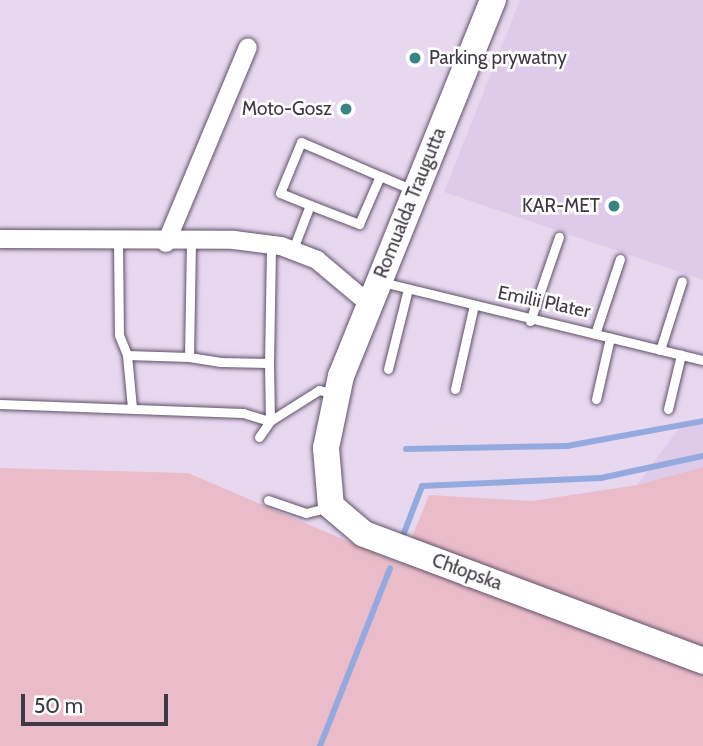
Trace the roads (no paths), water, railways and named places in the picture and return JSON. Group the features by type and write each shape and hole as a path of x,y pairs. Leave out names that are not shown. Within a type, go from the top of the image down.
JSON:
{"street":[{"name":"Romualda Traugutta","path":"334,401 373,291 414,190 423,154 488,2"},
{"path":"166,243 248,47"},
{"name":"Emilii Plater","path":"0,239 191,242 293,248 373,291"},
{"path":"331,506 325,462 334,401"},
{"name":"Chłopska","path":"331,506 364,534 703,661"}],"lane":[{"path":"380,176 359,225 280,193 301,142 414,190"},
{"path":"293,248 310,205"},
{"path":"530,321 559,237"},
{"path":"118,242 119,335 127,355 132,408"},
{"path":"189,357 191,242"},
{"path":"270,421 268,363 271,245"},
{"path":"595,334 620,259"},
{"path":"660,350 682,281"},
{"name":"Emilii Plater","path":"373,291 407,293 703,360"},
{"path":"388,369 407,293"},
{"path":"455,388 473,309"},
{"path":"596,400 610,338"},
{"path":"127,355 268,363"},
{"path":"668,409 681,355"},
{"path":"259,437 270,421 319,390 334,401"},
{"path":"0,404 243,413 270,421"},
{"path":"268,500 306,513 331,506"}],"waterway":[{"path":"406,449 567,446 703,421"},
{"path":"404,533 422,486 601,478 703,456"},
{"path":"320,746 390,568"}],"place":[{"name":"Parking prywatny","path":"415,58"},
{"name":"Moto-Gosz","path":"346,109"},
{"name":"KAR-MET","path":"614,206"}]}
